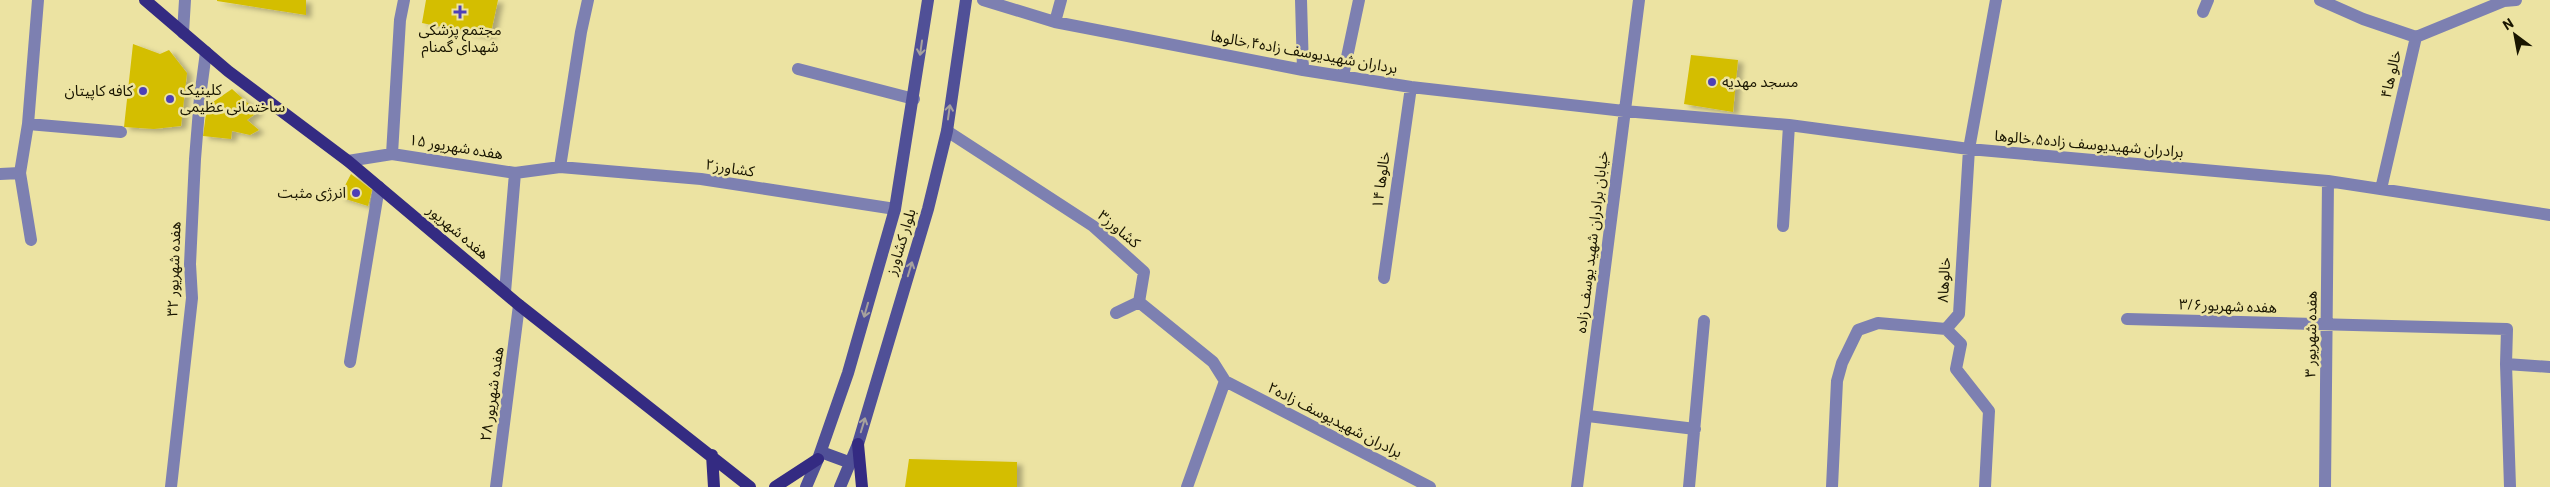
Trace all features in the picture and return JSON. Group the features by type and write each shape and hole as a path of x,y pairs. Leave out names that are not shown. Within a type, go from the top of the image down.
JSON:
{"main road":[{"name":"هفده شهریور","path":"145,0 206,52 348,161 520,306 712,455 750,487"},
{"name":"بلوار کشاورز","path":"806,487 820,456 848,373 895,209 914,99 928,0"},
{"name":"بلوار کشاورز","path":"840,487 858,444 928,209 947,131 966,0"},
{"path":"858,444 862,487"},
{"path":"712,455 714,487"},
{"path":"775,487 820,456 851,463"}],"street":[{"path":"31,240 20,173 28,124 38,0"},
{"path":"183,33 185,0"},
{"path":"392,154 400,20 404,0"},
{"path":"560,167 581,32 588,0"},
{"name":"برداران شهیدیوسف زاده۴,خالوها","path":"983,0 1055,22 1303,70 1411,87 1624,111"},
{"path":"1055,22 1061,0"},
{"path":"1301,0 1303,70"},
{"path":"1343,76 1359,0"},
{"name":"خیابان برادران شهید یوسف زاده","path":"1577,487 1588,416 1639,0"},
{"name":"خالوها۸","path":"1946,329 1959,314 1969,149 1996,0"},
{"name":"خالو ها۴","path":"2320,0 2363,19 2416,37 2380,189"},
{"path":"2416,37 2504,1 2516,0"},
{"name":"هفده شهریور ۳۲","path":"171,487 192,298 190,264 195,159 206,52"},
{"path":"798,69 914,99"},
{"name":"خالوها ۱۴","path":"1384,278 1411,87"},
{"name":"برادران شهیدیوسف زاده۵,خالوها","path":"1624,111 1789,125 1969,149 2328,180 2550,215"},
{"path":"28,124 121,132"},
{"path":"1783,226 1789,125"},
{"name":"کشاورز۳","path":"947,131 1093,226 1137,265 1144,272 1139,302"},
{"name":"هفده شهریور ۱۵","path":"348,161 392,154 515,173 560,167"},
{"name":"کشاورز۲","path":"560,167 701,179 895,209"},
{"path":"0,174 20,173"},
{"path":"505,292 515,173"},
{"name":"هفده شهریور ۳","path":"2325,487 2328,180"},
{"path":"350,362 379,187"},
{"path":"1116,314 1139,302 1212,362 1225,381 1186,487"},
{"name":"هفده شهریور ۲۸","path":"496,487 520,306"},
{"name":"هفده شهریور۳/۶","path":"2127,319 2328,326 2507,329 2506,364"},
{"path":"1689,487 1704,321"},
{"path":"1832,487 1837,381 1842,363 1858,330 1878,323 1946,329 1961,344 1956,369 1989,411 1985,487"},
{"path":"2510,487 2506,364 2550,367"},
{"name":"برادران شهیدیوسف زاده۲","path":"1225,381 1430,487"},
{"path":"1588,416 1695,429"}],"building":[{"path":"306,0 306,15 217,1"},
{"name":"مجتمع پزشکی شهدای گمنام","path":"426,0 498,0 490,37 422,23"},
{"path":"133,44 160,54 169,50 187,73 181,126 154,129 124,127"},
{"name":"مسجد مهدیه","path":"1691,55 1738,60 1733,112 1684,104"},
{"path":"232,89 258,112 247,120 259,130 250,135 232,131 231,139 203,136 207,106"},
{"name":"انرژی مثبت","path":"351,174 372,190 368,206 339,197"},
{"path":"909,459 1017,462 1017,487 905,487"}],"place":[{"name":"مجتمع پزشکی شهدای گمنام","path":"460,12"},
{"name":"مسجد مهدیه","path":"1712,82"},
{"name":"کافه کاپیتان","path":"143,91"},
{"name":"کلینیک ساختمانی عظیمی","path":"170,99"},
{"name":"انرژی مثبت","path":"356,193"}]}
